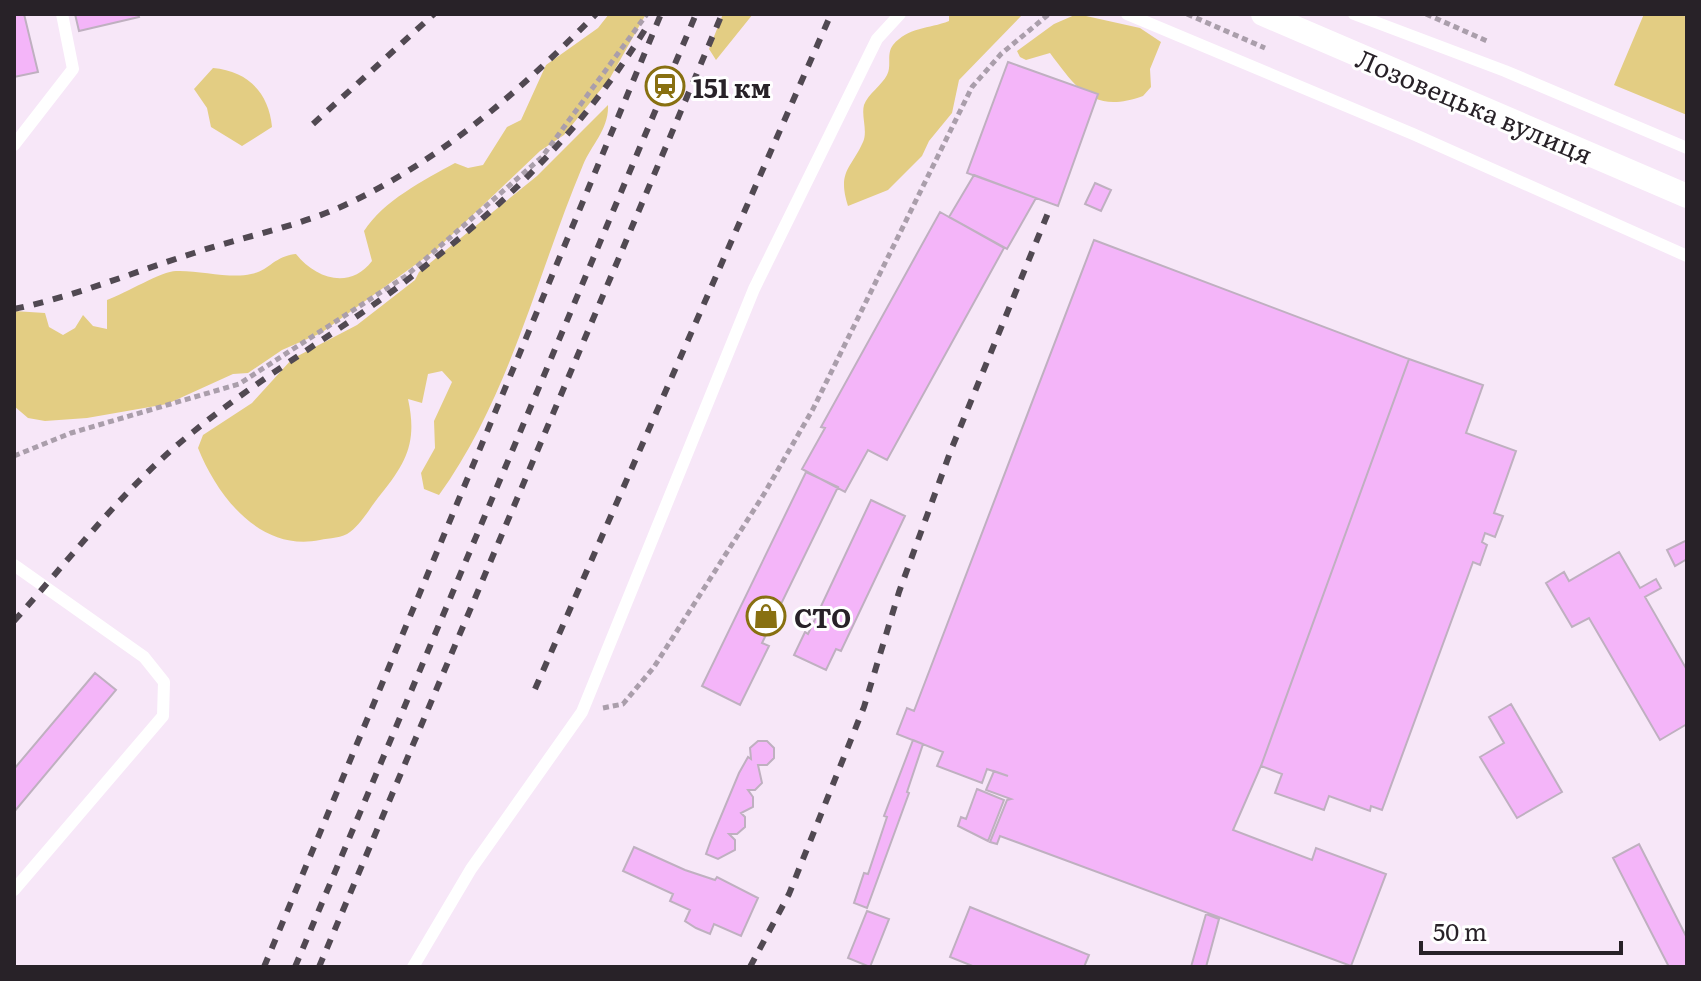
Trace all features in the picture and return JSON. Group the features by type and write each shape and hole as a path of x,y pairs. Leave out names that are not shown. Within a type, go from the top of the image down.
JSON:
{"street":[{"name":"Лозовецька вулиця","path":"1263,14 1687,196"}],"lane":[{"path":"14,145 73,69 62,14"},
{"path":"413,967 471,869 582,712 754,289 877,39 900,14"},
{"path":"1127,14 1413,134 1687,256"},
{"path":"1354,14 1505,71 1687,148"},
{"path":"14,890 163,716 164,682 144,657 16,572"}],"path":[{"path":"14,456 71,433 239,384 406,276 542,157 647,14"},
{"path":"582,712 623,704 654,667 813,409 972,87 1001,54 1049,14"}],"shaded area":[{"path":"609,14 646,14 610,78 564,135 540,151 437,249 321,333 282,350 248,373 233,374 167,404 87,418 45,421 28,418 14,406 14,311 45,313 49,327 63,335 75,328 83,315 93,326 107,329 107,300 170,272 243,275 296,254 323,275 333,278 354,276 372,261 364,231 372,220 405,192 455,163 468,168 483,165 507,127 521,120 546,65 598,28"},
{"path":"723,14 753,14 716,60 709,49"},
{"path":"949,14 1023,14 959,80 952,113 929,141 922,156 888,190 848,206 845,177 864,138 864,105 887,75 893,45 919,29 949,21"},
{"path":"1077,14 1140,28 1161,42 1150,69 1151,87 1143,96 1126,101 1099,100 1078,87 1050,53 1026,60 1020,57 1017,51 1054,24"},
{"path":"1644,14 1679,14 1687,17 1687,115 1614,85"},
{"path":"213,68 237,74 254,86 266,104 272,127 242,146 211,127 207,108 194,89"},
{"path":"608,105 606,122 583,165 566,207 503,377 485,418 439,495 424,489 421,473 435,448 434,421 452,382 442,371 428,374 422,403 408,399 411,438 404,460 350,532 336,538 299,542 279,538 244,517 217,485 207,467 198,448 203,435 252,403 292,359 357,325 415,280 419,272 537,176"}],"building":[{"path":"14,14 24,14 38,72 14,77"},
{"path":"75,14 138,14 139,17 79,31"},
{"path":"1008,62 1098,94 1058,206 967,173"},
{"path":"974,175 1036,198 1007,249 949,217"},
{"path":"1095,183 1111,190 1101,211 1085,204"},
{"path":"940,212 1004,248 887,460 868,450 845,492 802,469 825,428 821,427"},
{"path":"1094,240 1409,359 1261,766 1233,830 1312,860 1316,848 1386,874 1351,966 1000,836 997,844 990,842 1007,800 1011,799 986,790 994,771 987,769 982,783 937,766 943,752 897,734 907,708 914,711"},
{"path":"1409,359 1483,385 1466,433 1516,451 1494,513 1503,516 1495,537 1485,533 1482,542 1487,545 1480,565 1473,562 1382,810 1371,806 1370,811 1329,796 1324,810 1275,793 1282,774 1261,766"},
{"path":"806,472 838,487 762,643 769,646 740,705 702,686"},
{"path":"871,500 905,516 841,651 836,649 826,670 794,655 805,632 808,634"},
{"path":"1687,540 1687,559 1675,566 1667,550"},
{"path":"1619,552 1640,588 1656,579 1661,588 1645,597 1687,670 1687,724 1660,740 1589,618 1572,627 1546,583 1564,572 1569,581"},
{"path":"95,673 116,690 14,812 14,769"},
{"path":"1511,704 1562,792 1517,818 1480,757 1504,743 1489,717"},
{"path":"913,740 923,744 909,793 867,908 854,903 864,873 868,874 887,817 884,816"},
{"path":"758,741 767,741 774,748 774,758 767,765 758,765 762,783 755,790 748,790 753,797 753,807 741,813 745,817 745,827 737,834 729,834 735,840 735,850 718,859 706,854 739,773 748,757 751,759 750,748"},
{"path":"977,789 1004,800 988,841 958,826 961,817 966,819"},
{"path":"1639,844 1687,938 1687,967 1669,967 1613,858"},
{"path":"634,847 685,870 715,880 717,877 758,898 741,936 714,924 710,934 696,928 685,921 690,910 670,901 673,894 623,871"},
{"path":"970,907 1089,955 1084,967 975,967 950,957"},
{"path":"867,911 889,919 870,967 848,958"},
{"path":"1206,914 1219,919 1206,967 1191,967"}],"railway":[{"path":"313,124 434,14"},
{"path":"14,309 82,291 308,219 381,187 448,145 479,121 510,96 596,14"},
{"path":"264,967 661,14"},
{"path":"295,967 696,14"},
{"path":"319,967 722,14"},
{"path":"535,689 831,14"},
{"path":"14,621 122,498 168,453 220,410 392,291 454,243 516,188 572,130 646,28"},
{"path":"750,967 789,894 864,707 899,592 951,450 1048,213"}],"place":[{"name":"151 км","path":"665,86"},
{"name":"СТО","path":"766,616"}]}
